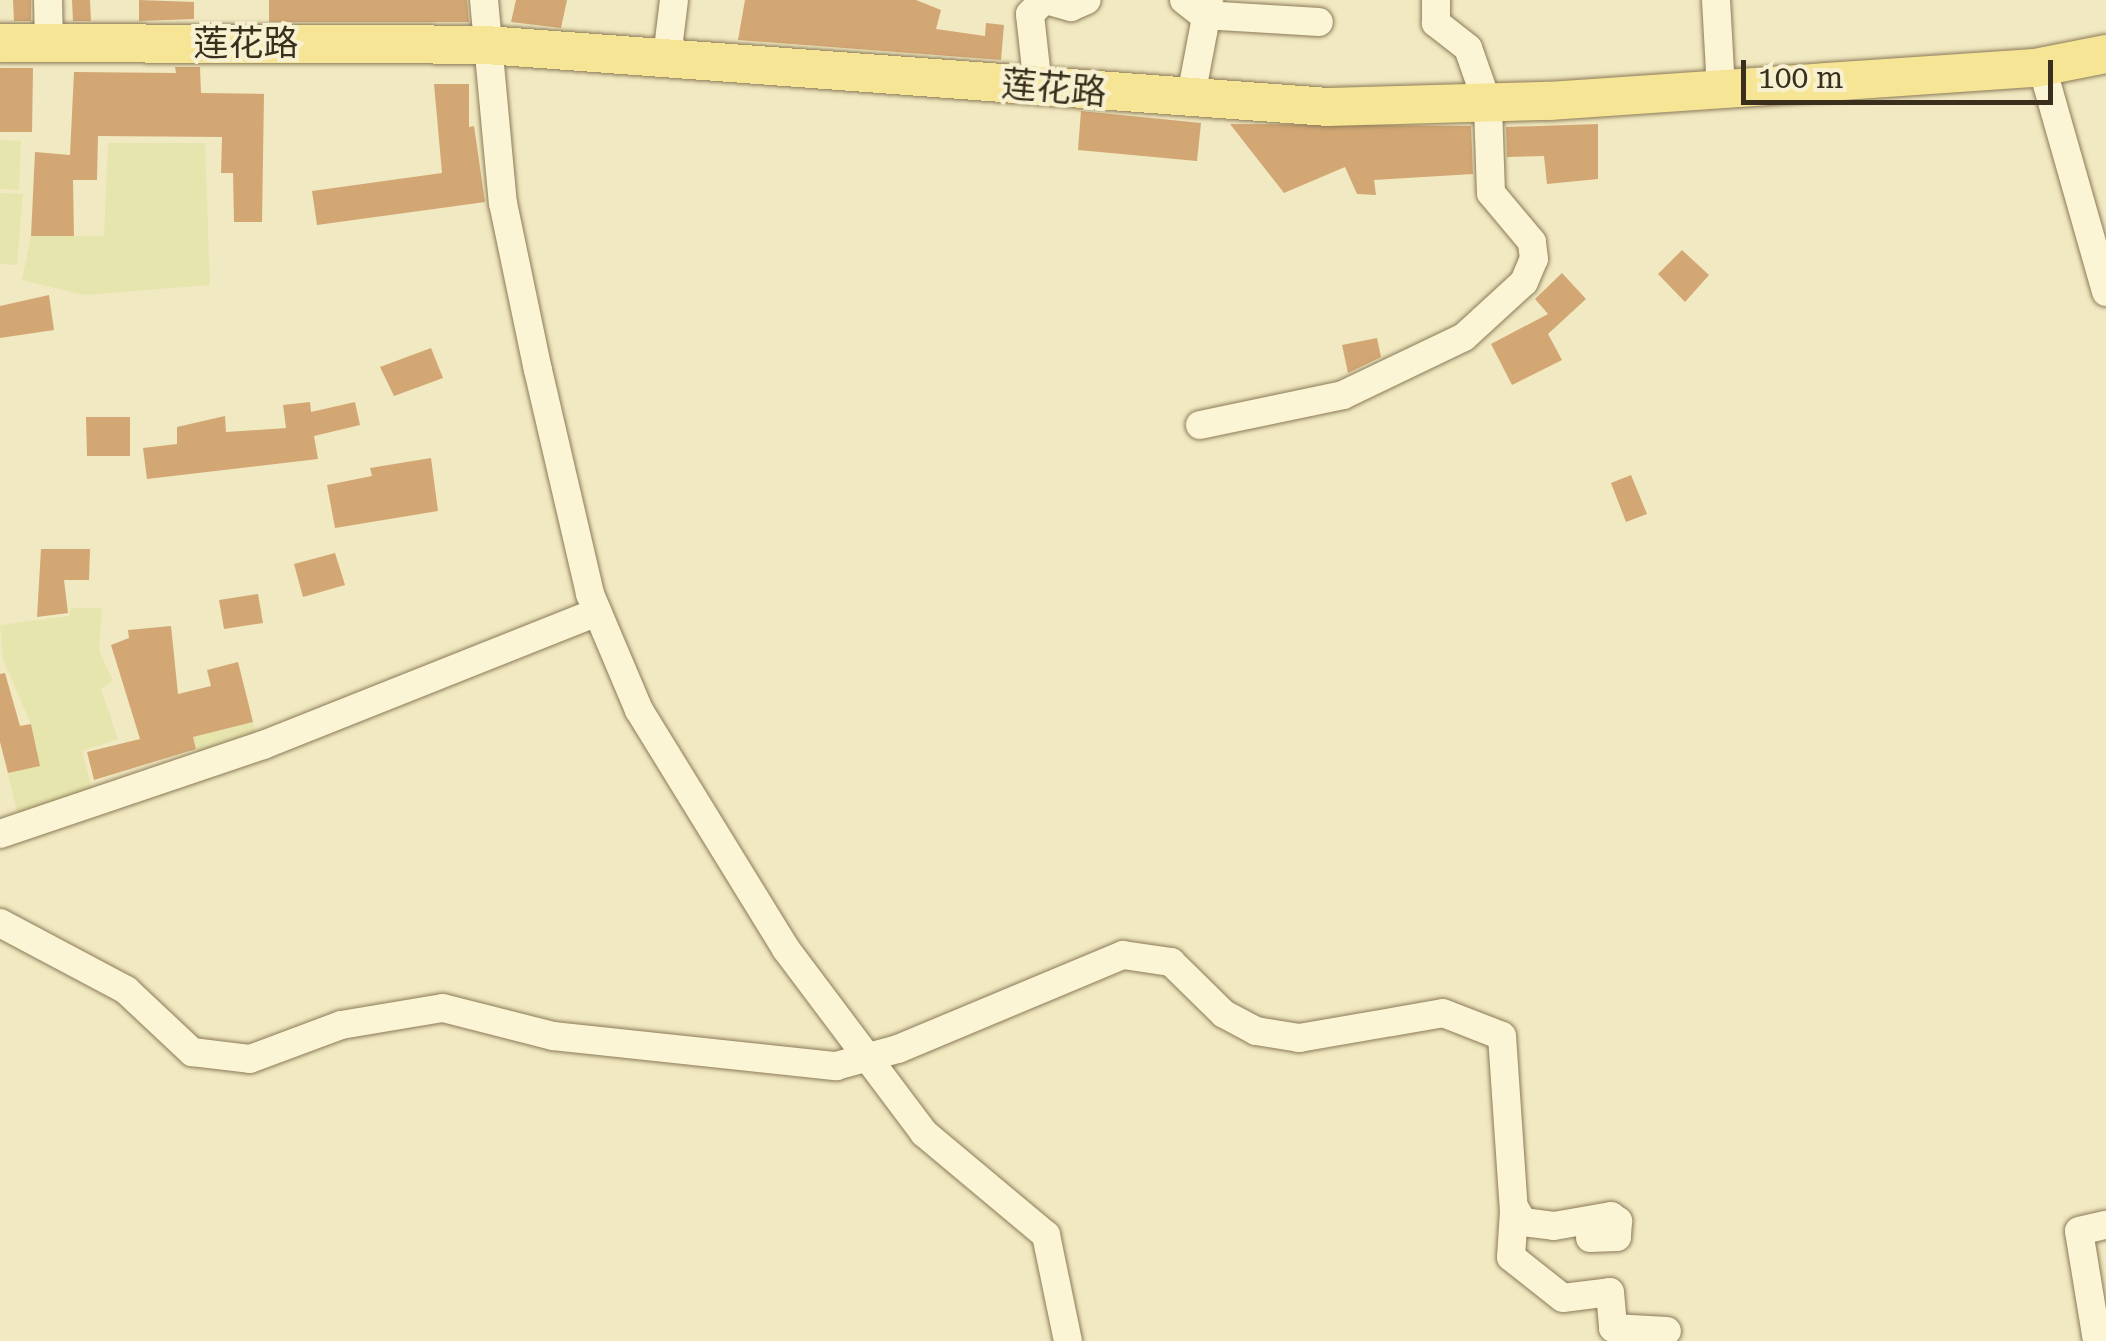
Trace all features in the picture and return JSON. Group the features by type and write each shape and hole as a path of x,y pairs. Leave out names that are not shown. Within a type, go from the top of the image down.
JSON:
{"main road":[{"name":"莲花路","path":"0,43 486,45 1190,101 1488,105 2042,67 2106,54"}],"street":[{"path":"48,0 48,43"},
{"path":"484,0 503,203 560,471 598,612 639,710 725,854 924,1134 1046,1235 1068,1341"},
{"path":"668,57 674,0"},
{"path":"1038,87 1030,14 1045,0 1071,7 1087,0"},
{"path":"1200,425 1343,395 1464,336 1524,282 1534,259 1532,242 1491,193 1488,105 1468,48 1436,23 1436,0"},
{"path":"1716,0 1720,90"},
{"path":"1190,101 1199,5 1319,22"},
{"path":"2042,67 2106,292"},
{"path":"0,834 263,745 598,612"},
{"path":"0,923 126,990 192,1052 250,1059 342,1026 443,1008 552,1036 836,1066 865,1054 898,1049 1123,955 1171,962 1224,1014 1256,1032 1299,1038 1443,1014 1502,1036 1514,1207 1511,1256 1525,1273 1563,1298 1610,1292 1612,1328 1667,1331"},
{"path":"1514,1207 1523,1222 1538,1224 1611,1216 1618,1221 1617,1237 1590,1238"},
{"path":"2098,1341 2079,1231 2106,1225"}],"shaded area":[{"path":"0,140 21,141 19,190 0,189"},
{"path":"108,143 205,143 210,285 84,295 22,280 31,236 104,236"},
{"path":"0,193 23,194 17,265 0,264"},
{"path":"71,608 102,608 99,651 113,681 101,689 118,739 82,751 95,799 19,821 8,773 39,765 31,724 3,660 0,625 69,616"},
{"path":"253,722 257,738 200,762 193,737"}],"building":[{"path":"13,0 31,0 31,21 14,21"},
{"path":"72,0 90,0 91,21 73,21"},
{"path":"139,0 194,2 194,19 139,21"},
{"path":"269,0 467,0 469,22 269,22"},
{"path":"516,0 567,0 561,28 511,22"},
{"path":"745,0 916,0 941,10 936,29 985,36 986,23 1004,25 1001,60 738,40"},
{"path":"175,67 200,67 201,93 264,94 262,222 234,222 233,173 221,173 222,137 98,136 97,180 73,180 74,236 31,236 35,152 70,155 74,72 176,73"},
{"path":"0,68 33,68 32,132 0,132"},
{"path":"434,84 469,84 469,127 474,126 485,202 317,225 312,191 442,173"},
{"path":"1081,111 1201,123 1197,161 1078,150"},
{"path":"1230,124 1471,126 1473,174 1374,180 1376,195 1357,194 1345,167 1284,193"},
{"path":"1598,124 1598,179 1547,184 1544,156 1507,157 1506,127"},
{"path":"1682,250 1709,275 1685,302 1658,274"},
{"path":"1562,273 1586,299 1548,334 1562,360 1512,385 1491,344 1548,314 1535,299"},
{"path":"49,295 54,330 0,338 0,306"},
{"path":"1377,338 1381,357 1348,373 1342,345"},
{"path":"431,348 443,378 394,396 380,367"},
{"path":"310,402 311,412 355,402 360,425 314,436 318,459 147,479 143,448 177,444 177,427 225,416 226,432 286,428 283,405"},
{"path":"86,417 130,417 130,456 87,456"},
{"path":"431,458 438,511 335,528 327,485 372,476 370,468"},
{"path":"1631,475 1647,514 1626,522 1611,483"},
{"path":"41,549 90,549 89,580 64,580 68,613 37,617"},
{"path":"335,553 345,585 303,597 294,564"},
{"path":"258,594 263,623 224,629 219,600"},
{"path":"171,626 178,694 211,686 207,670 238,662 253,722 193,737 196,749 94,780 87,752 140,739 111,645 129,638 128,630"},
{"path":"5,673 20,726 31,724 40,766 8,773 0,742 0,674"}]}
